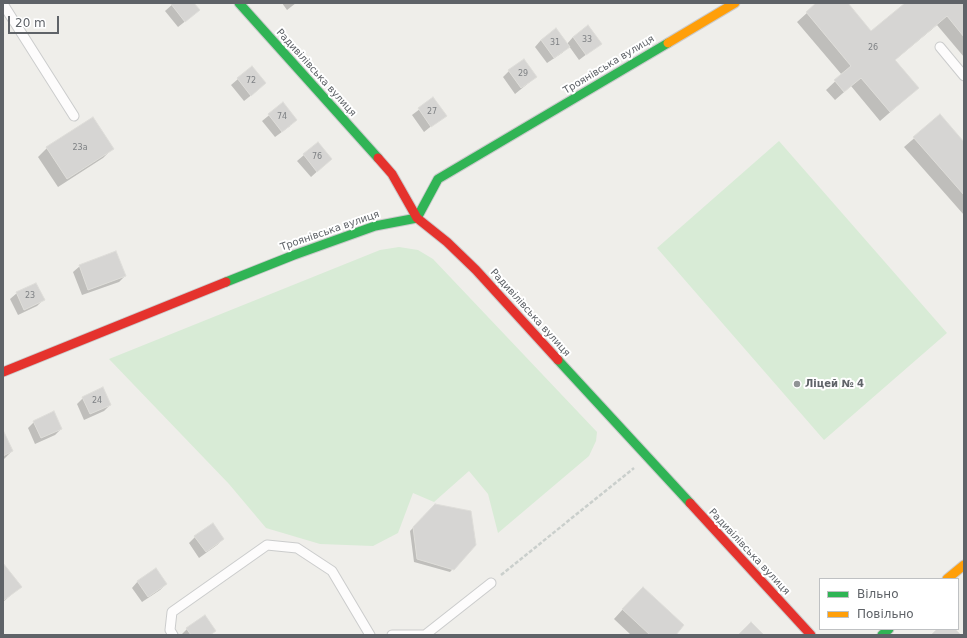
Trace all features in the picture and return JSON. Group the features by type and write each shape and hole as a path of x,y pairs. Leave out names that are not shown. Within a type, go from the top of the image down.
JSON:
{"street":[{"name":"Радивілівська вулиця","path":"239,3 392,174 417,218 448,242 476,270 646,457 811,635"},
{"name":"Троянівська вулиця","path":"3,372 294,255 375,226 417,218 438,180 735,3"},
{"path":"948,578 964,564"}],"lane":[{"path":"3,4 74,116"},
{"path":"940,47 964,76"},
{"path":"172,635 170,630 172,612 267,545 297,548 332,571 370,635"},
{"path":"392,635 425,635 491,583"}],"path":[{"path":"491,583 646,457"}],"green space":[{"path":"779,141 947,333 824,440 657,248"},
{"path":"399,247 418,250 433,259 597,432 596,441 589,456 498,533 488,494 469,471 434,502 413,493 398,533 373,546 320,544 266,528 229,484 109,359 380,250"}],"building":[{"path":"194,3 200,10 185,22 171,4"},
{"path":"816,3 848,3 871,31 905,3 964,3 964,37 947,16 895,60 919,88 890,112 861,78 844,92 834,80 851,66 806,12"},
{"path":"588,25 602,44 586,55 573,37"},
{"path":"556,28 570,47 554,58 541,40"},
{"path":"524,59 537,77 521,88 508,70"},
{"path":"252,66 266,83 251,96 237,78"},
{"path":"433,97 447,116 431,127 418,108"},
{"path":"283,102 297,120 282,132 268,114"},
{"path":"940,114 964,142 964,195 913,137"},
{"path":"93,117 114,149 67,179 46,147"},
{"path":"318,142 332,159 317,172 303,154"},
{"path":"116,251 126,276 88,290 79,265"},
{"path":"36,283 45,300 24,310 16,292"},
{"path":"103,387 111,405 90,414 82,397"},
{"path":"54,411 62,429 41,438 33,421"},
{"path":"3,430 13,451 3,456"},
{"path":"435,504 471,511 476,545 454,570 417,559 413,527"},
{"path":"213,523 224,539 206,552 194,536"},
{"path":"3,563 22,587 4,600 3,598"},
{"path":"156,568 167,584 148,597 137,581"},
{"path":"643,587 684,625 676,635 650,635 622,609"},
{"path":"205,615 216,631 210,635 191,635 186,628"},
{"path":"751,622 764,635 738,635"},
{"path":"936,630 956,630 961,635 933,635 932,634"}],"traffic: fast":[{"path":"239,3 378,158"},
{"path":"417,218 438,179 668,43"},
{"path":"226,282 294,255 375,226 417,218"},
{"path":"558,360 690,503"},
{"path":"882,635 888,630"}],"traffic: slow":[{"path":"668,43 735,3"},
{"path":"948,578 964,565"}],"traffic: jam":[{"path":"378,158 392,174 417,218 447,242 476,270 558,360"},
{"path":"3,372 226,282"},
{"path":"690,503 811,635"}],"place":[{"name":"Ліцей № 4","path":"797,384"}]}
